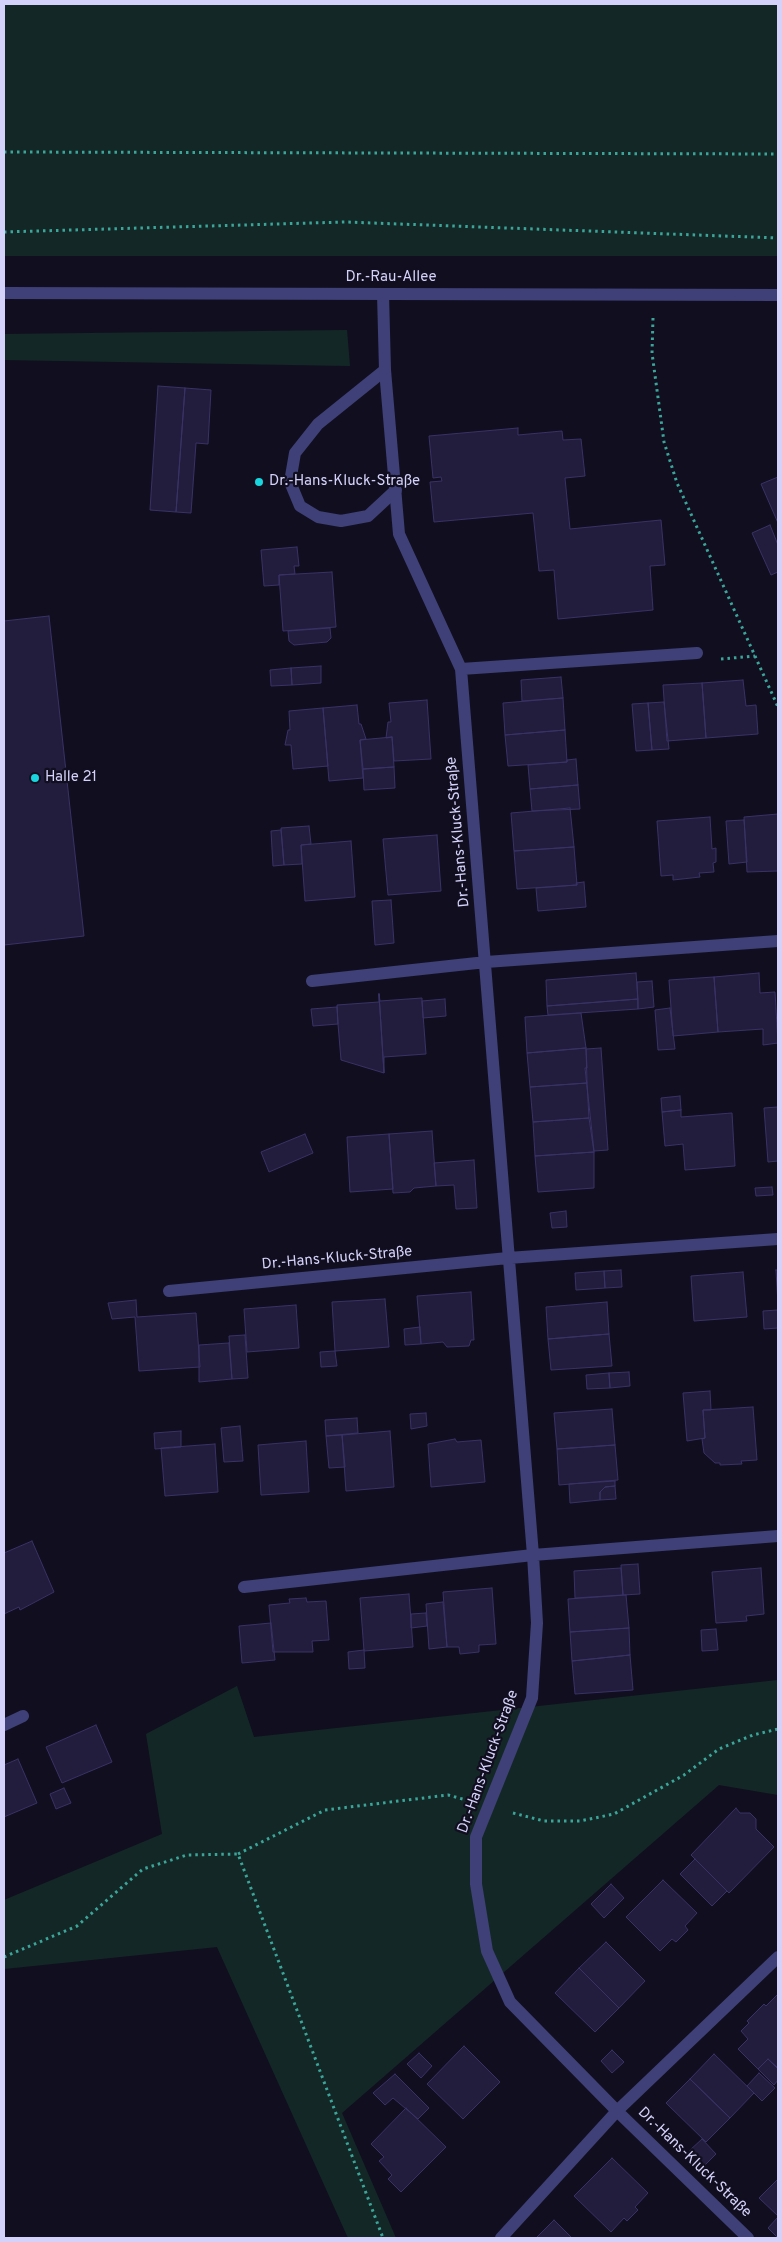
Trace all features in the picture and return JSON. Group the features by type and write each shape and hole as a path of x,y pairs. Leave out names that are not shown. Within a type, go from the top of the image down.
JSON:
{"street":[{"name":"Dr.-Rau-Allee","path":"4,293 778,295"},
{"name":"Dr.-Hans-Kluck-Straße","path":"383,294 385,370 399,534 462,669 533,1555 537,1623 532,1698 476,1838 476,1884 487,1951 510,2002 617,2111 748,2238"},
{"path":"385,370 318,424 295,453 290,482 300,506 318,517 341,521 368,516 396,490"},
{"path":"462,669 697,653"},
{"path":"312,981 486,962 778,941"},
{"name":"Dr.-Hans-Kluck-Straße","path":"169,1291 508,1258 778,1239"},
{"path":"244,1587 533,1555 778,1536"},
{"path":"4,1725 23,1716"},
{"name":"Dr.-Hans-Kluck-Straße","path":"502,2238 617,2111 778,1958"}],"path":[{"path":"4,152 778,154"},
{"path":"4,232 345,222 778,238"},
{"path":"654,295 652,352 664,442 677,483 778,707"},
{"path":"697,653 709,659 755,656"},
{"path":"4,1957 77,1926 143,1869 187,1855 238,1854 383,2238"}],"green space":[{"path":"4,4 778,4 778,256 4,256"},
{"path":"347,330 350,366 4,360 4,334"},
{"path":"778,1680 778,1795 719,1785 342,2113 396,2238 348,2238 217,1947 4,1969 4,1900 162,1834 146,1734 237,1686 254,1737"}],"building":[{"path":"158,386 185,388 176,512 150,510"},
{"path":"185,388 211,390 208,444 196,443 191,513 176,512"},
{"path":"518,428 518,435 562,431 563,440 581,439 585,476 565,478 570,529 661,520 665,565 650,566 653,610 558,619 554,570 539,571 533,513 434,522 430,482 442,481 441,477 433,478 429,436"},
{"path":"778,477 778,523 761,484"},
{"path":"770,525 778,545 778,572 771,575 752,533"},
{"path":"297,547 299,566 294,566 295,574 279,575 279,585 264,586 261,550"},
{"path":"332,572 336,627 283,631 279,575"},
{"name":"Halle 21","path":"49,616 84,936 4,945 4,621"},
{"path":"330,628 331,638 327,642 294,645 289,641 288,631"},
{"path":"321,666 321,683 292,685 291,668"},
{"path":"291,668 292,685 271,686 270,670"},
{"path":"561,677 563,698 522,701 521,680"},
{"path":"743,680 746,706 756,705 758,734 706,738 702,683"},
{"path":"702,683 706,738 667,741 663,685"},
{"path":"563,698 565,730 505,735 503,703"},
{"path":"427,700 431,759 394,761 392,737 386,738 388,722 391,722 389,703"},
{"path":"664,702 669,749 652,750 648,703"},
{"path":"648,703 652,750 636,751 632,704"},
{"path":"357,705 359,724 361,724 366,739 360,740 363,778 329,781 323,708"},
{"path":"323,708 328,766 293,769 291,745 285,745 288,730 290,730 289,711"},
{"path":"565,730 567,762 508,766 505,735"},
{"path":"392,737 394,767 363,769 360,740"},
{"path":"576,759 578,785 530,789 528,765 567,762 567,760"},
{"path":"394,767 395,788 364,790 363,769"},
{"path":"578,785 580,809 532,811 530,789"},
{"path":"570,808 574,847 514,851 511,813"},
{"path":"778,814 778,871 747,872 744,817"},
{"path":"710,817 712,849 716,848 716,862 713,863 714,872 699,873 700,877 673,880 673,875 661,876 657,821"},
{"path":"744,820 747,862 729,864 726,821"},
{"path":"309,826 311,844 301,845 302,864 284,865 281,828"},
{"path":"281,830 284,865 273,866 271,831"},
{"path":"437,835 441,891 388,895 383,839"},
{"path":"351,841 355,897 305,901 301,845"},
{"path":"574,847 577,885 517,889 514,851"},
{"path":"584,882 586,907 538,911 536,888 577,885 576,883"},
{"path":"391,900 394,943 375,945 372,901"},
{"path":"636,973 638,999 547,1006 546,980"},
{"path":"759,973 760,993 775,992 778,1043 763,1045 763,1029 718,1032 714,977"},
{"path":"714,977 718,1032 673,1036 669,980"},
{"path":"652,981 654,1007 638,1009 637,982"},
{"path":"379,994 384,1073 341,1060 338,1024 337,1005 379,1002"},
{"path":"379,994 380,1001 422,998 426,1054 384,1057 384,1073"},
{"path":"445,999 446,1016 423,1018 422,1001"},
{"path":"638,999 638,1009 548,1015 547,1006"},
{"path":"337,1007 338,1024 313,1026 311,1009"},
{"path":"670,1008 675,1049 658,1050 655,1010"},
{"path":"581,1013 586,1048 527,1053 525,1017"},
{"path":"586,1048 587,1083 530,1087 527,1053"},
{"path":"601,1048 608,1150 594,1151 585,1068 587,1068 586,1049"},
{"path":"587,1083 589,1118 533,1122 530,1087"},
{"path":"680,1096 681,1110 662,1112 661,1098"},
{"path":"778,1107 778,1161 768,1162 764,1108"},
{"path":"681,1110 681,1117 732,1113 735,1166 685,1170 683,1144 665,1146 662,1112"},
{"path":"589,1118 594,1152 535,1156 533,1122"},
{"path":"432,1131 436,1186 414,1188 410,1192 393,1193 389,1134"},
{"path":"305,1134 313,1153 269,1172 261,1152"},
{"path":"389,1134 393,1189 350,1192 347,1137"},
{"path":"594,1152 594,1188 538,1192 535,1156"},
{"path":"474,1160 477,1208 456,1209 454,1185 436,1186 434,1163"},
{"path":"772,1187 773,1195 756,1196 755,1188"},
{"path":"566,1211 567,1227 552,1228 550,1213"},
{"path":"621,1270 622,1287 605,1288 604,1271"},
{"path":"776,1270 778,1270 778,1304"},
{"path":"604,1271 605,1288 576,1290 575,1273"},
{"path":"743,1272 747,1317 694,1321 691,1276"},
{"path":"471,1292 474,1340 471,1340 469,1346 447,1347 443,1342 421,1344 417,1296"},
{"path":"385,1299 389,1347 335,1351 332,1302"},
{"path":"136,1300 137,1317 196,1313 200,1367 139,1371 135,1317 112,1319 108,1303"},
{"path":"607,1302 609,1334 548,1339 546,1307"},
{"path":"296,1305 299,1348 247,1352 244,1309"},
{"path":"778,1310 778,1328 764,1329 763,1311"},
{"path":"420,1327 421,1344 405,1345 404,1329"},
{"path":"609,1334 612,1366 551,1370 548,1339"},
{"path":"245,1335 248,1378 232,1379 229,1336"},
{"path":"229,1343 232,1379 199,1382 199,1345"},
{"path":"335,1351 337,1366 321,1367 320,1352"},
{"path":"629,1372 630,1386 610,1388 609,1373"},
{"path":"609,1373 610,1388 587,1389 586,1375"},
{"path":"710,1391 711,1410 703,1410 705,1438 687,1441 683,1393"},
{"path":"753,1407 757,1460 741,1461 742,1464 720,1465 720,1463 715,1463 704,1453 702,1439 705,1438 703,1410"},
{"path":"612,1409 615,1445 557,1449 554,1413"},
{"path":"426,1413 427,1426 411,1429 410,1414"},
{"path":"357,1418 358,1433 326,1436 325,1420"},
{"path":"240,1426 243,1461 224,1462 221,1428"},
{"path":"181,1431 181,1447 155,1449 154,1433"},
{"path":"390,1431 394,1487 346,1491 342,1435"},
{"path":"342,1435 345,1467 329,1468 326,1436"},
{"path":"455,1439 457,1442 481,1440 485,1482 431,1487 428,1444"},
{"path":"306,1441 309,1492 261,1495 258,1445"},
{"path":"215,1444 218,1492 165,1496 161,1448"},
{"path":"615,1445 618,1480 559,1485 557,1449"},
{"path":"615,1481 615,1486 605,1487 600,1492 600,1500 570,1503 569,1484"},
{"path":"615,1486 616,1499 600,1500 600,1492 605,1487"},
{"path":"32,1541 54,1592 20,1610 19,1607 4,1614 4,1553"},
{"path":"638,1564 640,1594 623,1595 621,1565"},
{"path":"621,1568 623,1595 575,1598 574,1571"},
{"path":"761,1568 764,1614 746,1616 747,1621 716,1623 712,1572"},
{"path":"492,1588 496,1644 479,1645 479,1652 460,1654 459,1647 447,1647 443,1592"},
{"path":"409,1594 413,1647 364,1651 360,1598"},
{"path":"626,1595 629,1628 570,1632 568,1599"},
{"path":"306,1598 307,1602 326,1601 329,1640 312,1641 313,1652 273,1652 269,1605 290,1603 289,1599"},
{"path":"443,1602 447,1647 429,1649 426,1604"},
{"path":"426,1613 427,1626 411,1628 411,1614"},
{"path":"271,1623 275,1660 242,1663 239,1626"},
{"path":"629,1628 630,1655 572,1661 570,1632"},
{"path":"716,1629 718,1650 702,1651 701,1630"},
{"path":"364,1650 365,1668 349,1669 348,1652"},
{"path":"630,1655 633,1690 575,1694 572,1661"},
{"path":"96,1725 112,1762 62,1783 46,1747"},
{"path":"18,1759 37,1803 4,1817 4,1765"},
{"path":"64,1788 71,1803 56,1809 50,1794"},
{"path":"736,1808 740,1813 750,1813 756,1819 756,1829 774,1847 729,1893 691,1855"},
{"path":"695,1859 727,1891 712,1906 680,1874"},
{"path":"663,1880 697,1913 685,1926 688,1930 676,1942 672,1939 660,1951 626,1917"},
{"path":"611,1884 624,1898 604,1918 591,1904"},
{"path":"606,1942 645,1981 619,2008 579,1968"},
{"path":"579,1968 619,2008 595,2032 555,1993"},
{"path":"778,1994 778,2065 777,2067 768,2059 758,2069 738,2049 748,2039 741,2031 749,2023 747,2021 764,2004 766,2006"},
{"path":"464,2046 500,2082 463,2119 427,2084"},
{"path":"612,2050 624,2062 612,2073 601,2061"},
{"path":"419,2053 432,2066 421,2078 407,2064"},
{"path":"714,2054 754,2093 730,2118 690,2079"},
{"path":"768,2059 778,2069 778,2080 774,2085 758,2069"},
{"path":"759,2073 775,2088 762,2101 747,2086"},
{"path":"395,2074 429,2108 418,2119 393,2098 385,2105 373,2093"},
{"path":"690,2079 730,2118 706,2142 666,2103"},
{"path":"406,2108 446,2147 401,2192 388,2179 392,2175 379,2161 384,2157 371,2144"},
{"path":"702,2139 716,2154 704,2166 689,2151"},
{"path":"612,2158 648,2193 635,2207 638,2210 627,2221 624,2218 611,2232 574,2196"},
{"path":"778,2179 778,2216 759,2198"},
{"path":"778,2217 778,2238 768,2228"},
{"path":"554,2220 572,2238 536,2238"}],"place":[{"name":"Dr.-Hans-Kluck-Straße","path":"259,482"},
{"name":"Halle 21","path":"35,778"}]}
